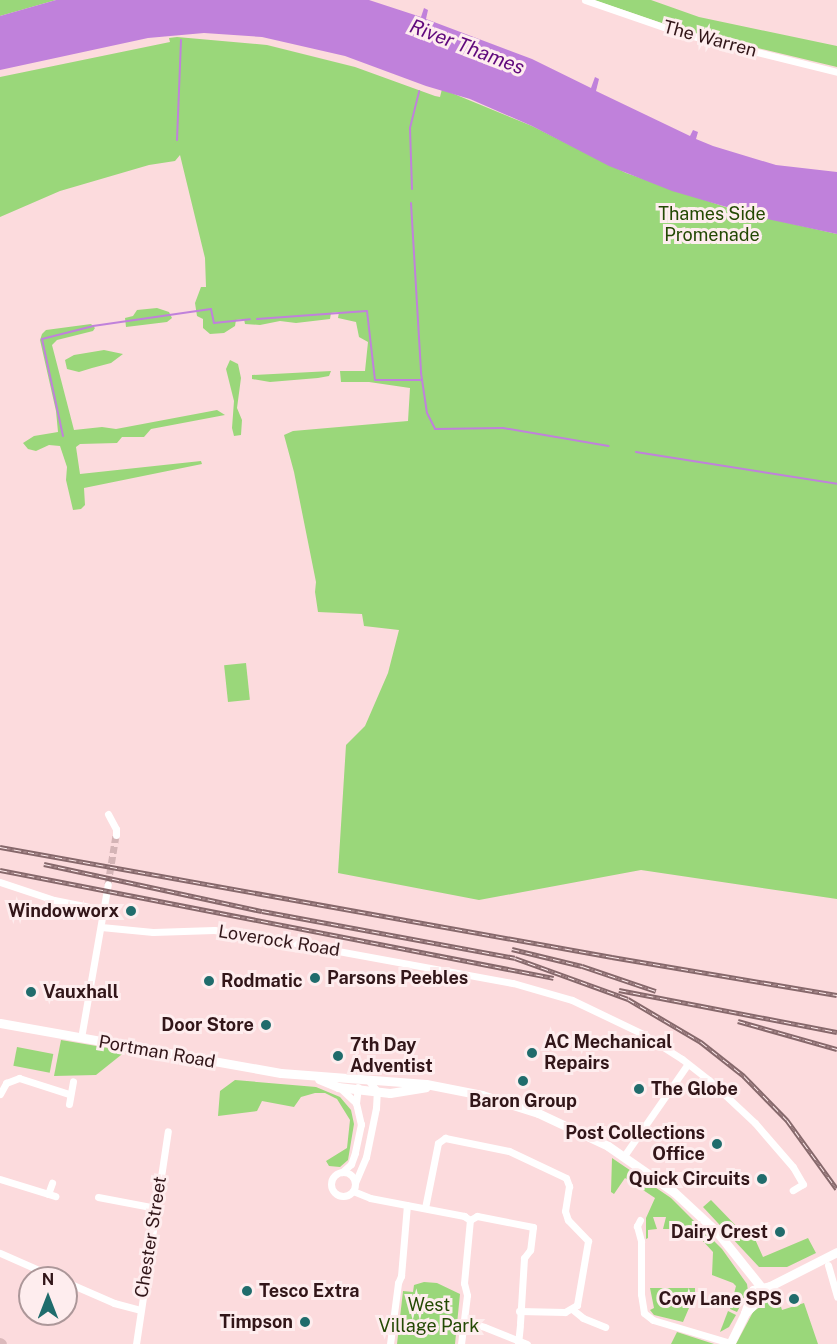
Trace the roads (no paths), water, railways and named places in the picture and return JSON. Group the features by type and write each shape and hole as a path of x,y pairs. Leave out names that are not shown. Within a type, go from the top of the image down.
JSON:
{"street":[{"name":"The Warren","path":"585,0 681,33 837,72"},
{"path":"108,814 116,829 116,835"},
{"path":"0,882 54,900 104,910"},
{"path":"81,1038 108,884"},
{"name":"Loverock Road","path":"101,927 146,932 214,930 246,934 541,989 623,1023 696,1070 743,1112 787,1160 803,1184 793,1191"},
{"name":"Portman Road","path":"0,1023 314,1077 438,1086 482,1095 538,1113 624,1156 663,1183 700,1215 728,1244 761,1287"},
{"path":"624,1156 687,1065"},
{"name":"Portman Road","path":"314,1077 338,1087 390,1093 438,1086"},
{"path":"0,1094 6,1083 19,1078 69,1094"},
{"path":"366,1079 377,1091 376,1108 366,1157 354,1187 342,1196 333,1191 332,1180 351,1164 360,1135 360,1116 356,1103 357,1089 366,1079"},
{"path":"69,1104 73,1081"},
{"path":"338,1087 356,1103"},
{"path":"376,1108 390,1093"},
{"name":"Chester Street","path":"136,1344 168,1131"},
{"path":"425,1208 438,1143 445,1138 509,1151 566,1178 569,1186 565,1211 568,1220 588,1240 577,1305 572,1309 556,1312 519,1311"},
{"path":"342,1172 352,1176 354,1187 370,1198 464,1216 470,1220"},
{"path":"0,1179 52,1195 52,1183"},
{"path":"98,1197 156,1208"},
{"path":"390,1344 398,1283 401,1276 407,1205"},
{"path":"470,1220 477,1216 533,1227 531,1250 524,1258 518,1343"},
{"path":"461,1344 470,1220"},
{"path":"640,1220 637,1226 641,1241 644,1313 652,1320 730,1344 746,1313 753,1290 770,1286 837,1252"},
{"path":"0,1264 1,1254 29,1266"},
{"path":"828,1265 837,1296"},
{"path":"78,1287 114,1303 140,1310"},
{"path":"572,1309 583,1318 605,1327"},
{"path":"464,1321 486,1327 518,1343 526,1344"}],"water":[{"name":"River Thames","path":"56,0 369,0 421,17 424,8 428,10 426,19 532,59 591,88 595,77 599,79 596,91 690,136 693,130 698,132 696,139 713,146 776,165 837,172 837,234 767,219 672,191 609,166 532,126 470,99 426,86 345,56 262,37 204,33 148,38 0,70 0,16"}],"waterway":[{"path":"177,140 181,40"},
{"path":"412,189 410,128 419,91"},
{"path":"411,203 421,373 427,413 435,429 503,428 608,446"},
{"path":"63,436 42,339 93,326 211,309 214,323 250,319"},
{"path":"257,319 367,311 375,380 421,380"},
{"path":"636,452 837,484"}],"tunnel":[{"path":"108,884 116,835"}],"railway":[{"path":"0,847 837,995"},
{"path":"44,864 262,911 515,958 628,999 701,1042 744,1076 787,1120 837,1189"},
{"path":"0,870 554,978"},
{"path":"512,949 582,966 656,991"},
{"path":"619,990 837,1032"},
{"path":"738,1021 837,1049"}],"place":[{"name":"Windowworx","path":"131,911"},
{"name":"Parsons Peebles","path":"315,978"},
{"name":"Rodmatic","path":"209,981"},
{"name":"Vauxhall","path":"31,992"},
{"name":"Door Store","path":"266,1025"},
{"name":"AC Mechanical Repairs","path":"532,1053"},
{"name":"7th Day Adventist","path":"338,1056"},
{"name":"Baron Group","path":"523,1081"},
{"name":"The Globe","path":"639,1089"},
{"name":"Post Collections Office","path":"717,1144"},
{"name":"Quick Circuits","path":"762,1179"},
{"name":"Dairy Crest","path":"780,1232"},
{"name":"Tesco Extra","path":"247,1291"},
{"name":"Cow Lane SPS","path":"794,1299"},
{"name":"Timpson","path":"305,1322"}],"park label":[{"name":"Thames Side Promenade","path":"712,225"},
{"name":"West Village Park","path":"429,1316"}]}
